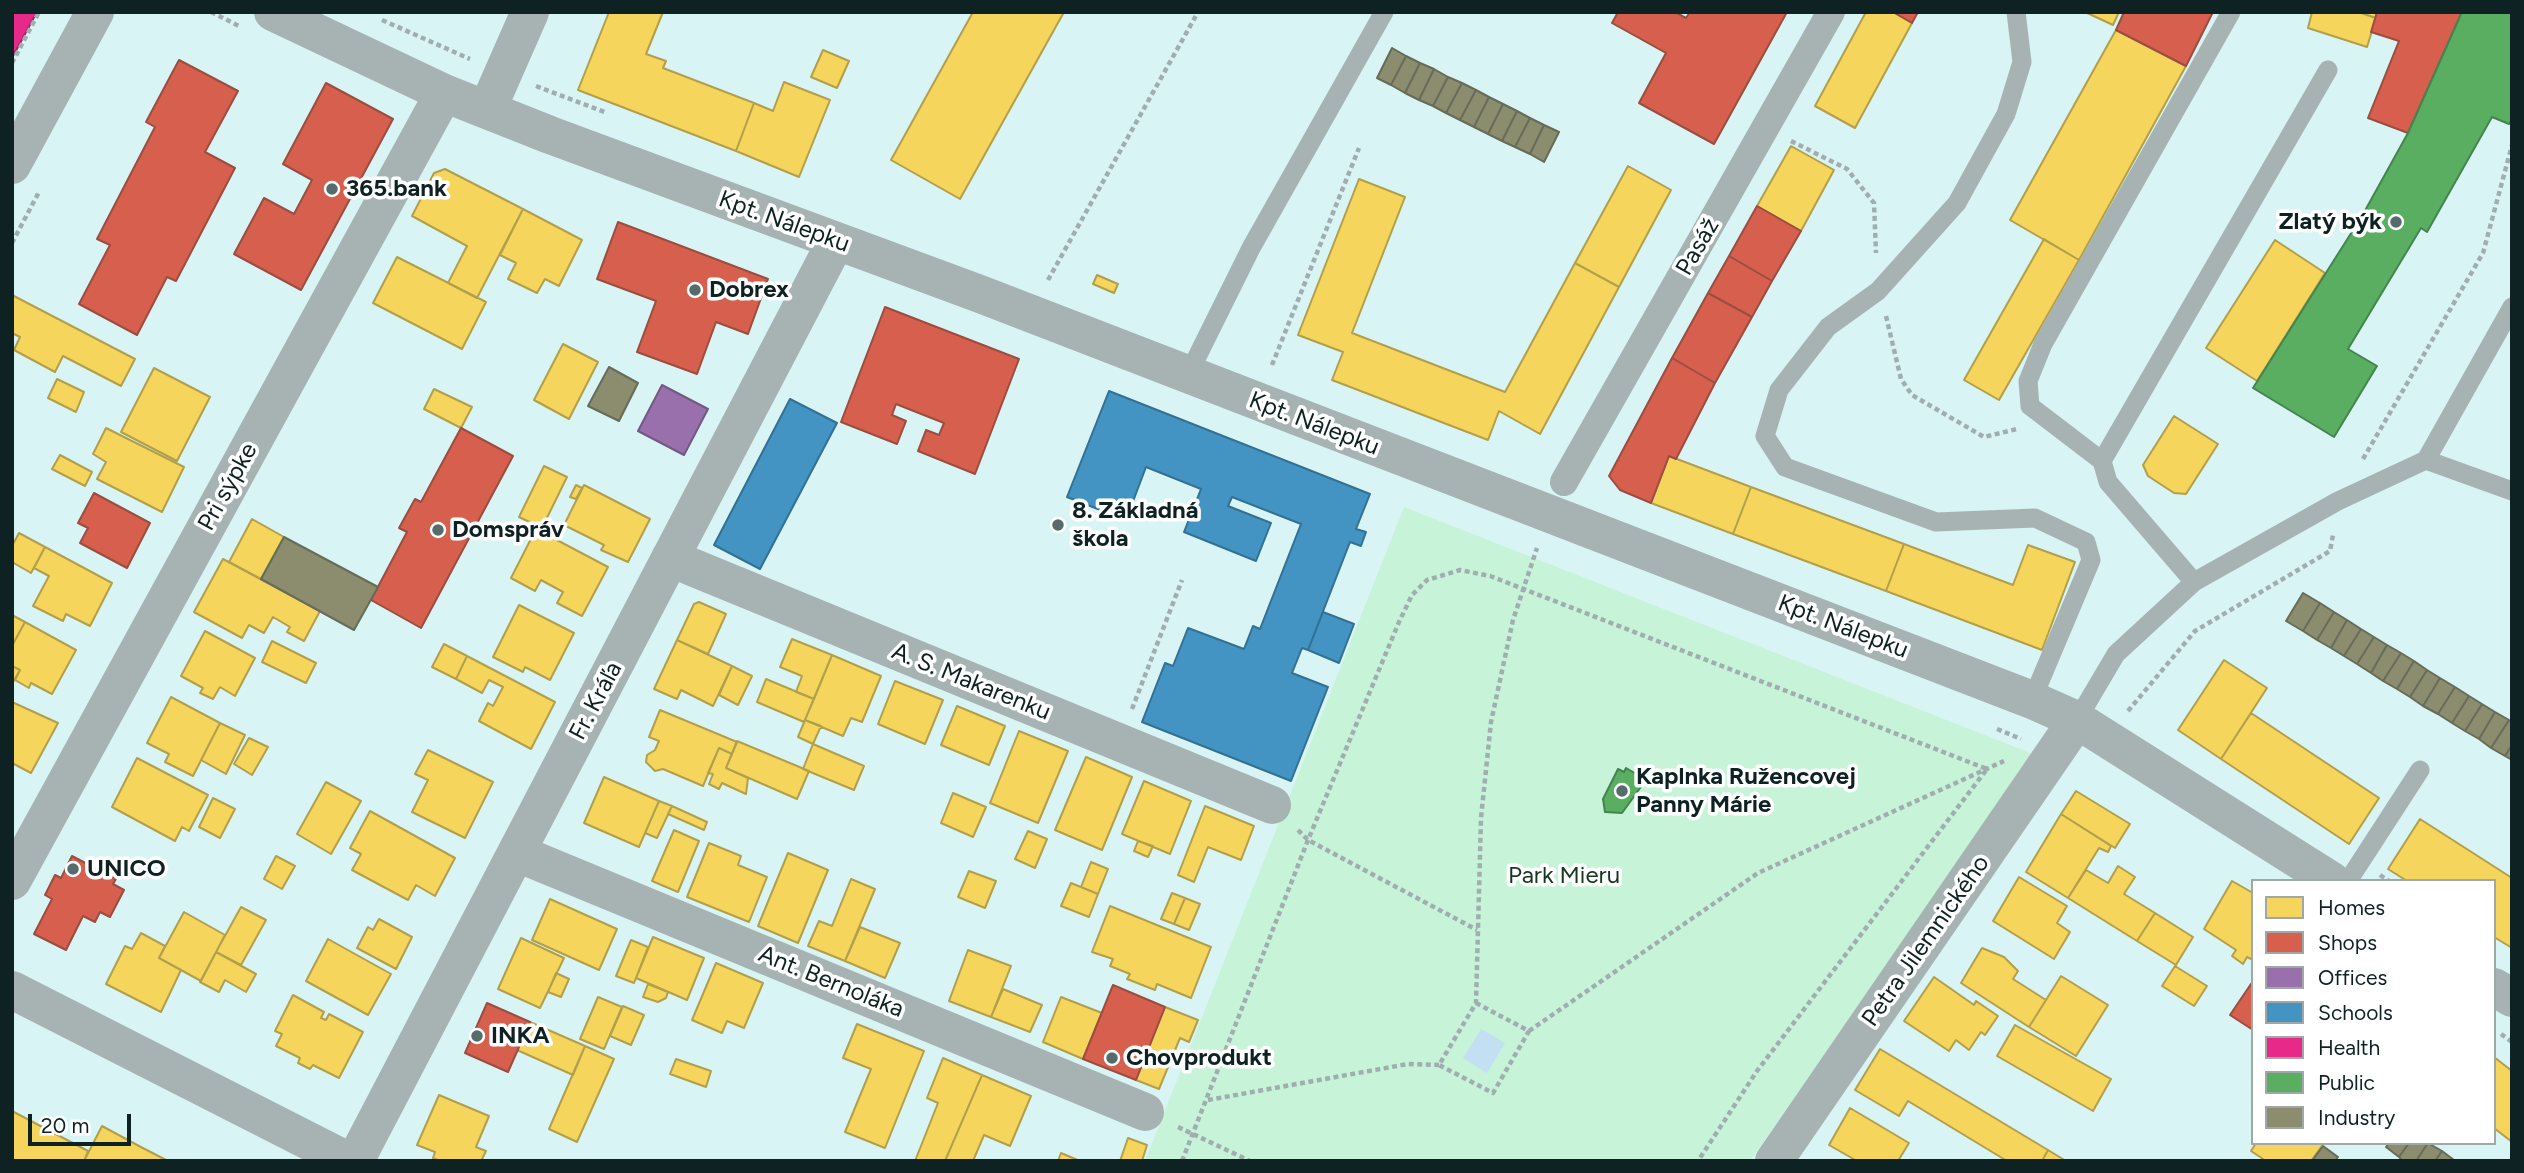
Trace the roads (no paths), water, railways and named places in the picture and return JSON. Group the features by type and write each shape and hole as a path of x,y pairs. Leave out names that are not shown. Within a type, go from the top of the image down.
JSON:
{"street":[{"path":"12,165 95,12"},
{"name":"Kpt. Nálepku","path":"274,12 444,93 487,110 1188,375 2032,700 2077,720 2329,879"},
{"path":"487,110 530,12"},
{"name":"Pasáž","path":"1564,482 1831,12"},
{"name":"Pri sýpke","path":"12,881 444,93"},
{"name":"Fr. Kráľa","path":"355,1161 836,241"},
{"name":"A. S. Makarenku","path":"670,558 1272,805"},
{"name":"Petra Jilemnického","path":"1774,1161 2077,720"},
{"name":"Ant. Bernoláka","path":"517,853 1145,1112"},
{"path":"2496,988 2512,998"},
{"path":"12,990 348,1161"}],"lane":[{"path":"1188,375 1251,248 1384,12"},
{"path":"2016,12 2022,62 2006,114 1956,203 1878,291 1828,327 1779,390 1765,436 1785,467 1936,522 2035,518 2086,542 2091,560 2032,700"},
{"path":"2194,582 2108,482 2102,461 2030,406 2028,381 2043,344 2231,12"},
{"path":"2102,461 2328,69"},
{"path":"2077,720 2116,654 2194,582 2338,501 2426,460 2512,307"},
{"path":"2426,460 2512,491"},
{"path":"2349,879 2420,770"}],"water":[{"path":"1481,1029 1505,1043 1487,1073 1463,1058"}],"place":[{"name":"365.bank","path":"332,189"},
{"name":"Zlatý býk","path":"2396,222"},
{"name":"Dobrex","path":"695,290"},
{"name":"8. Základná škola","path":"1058,525"},
{"name":"Domspráv","path":"438,530"},
{"name":"Kaplnka Ružencovej Panny Márie","path":"1622,791"},
{"name":"UNICO","path":"73,869"},
{"name":"INKA","path":"477,1036"},
{"name":"Chovprodukt","path":"1112,1058"}],"park label":[{"name":"Park Mieru","path":"1564,876"}]}
